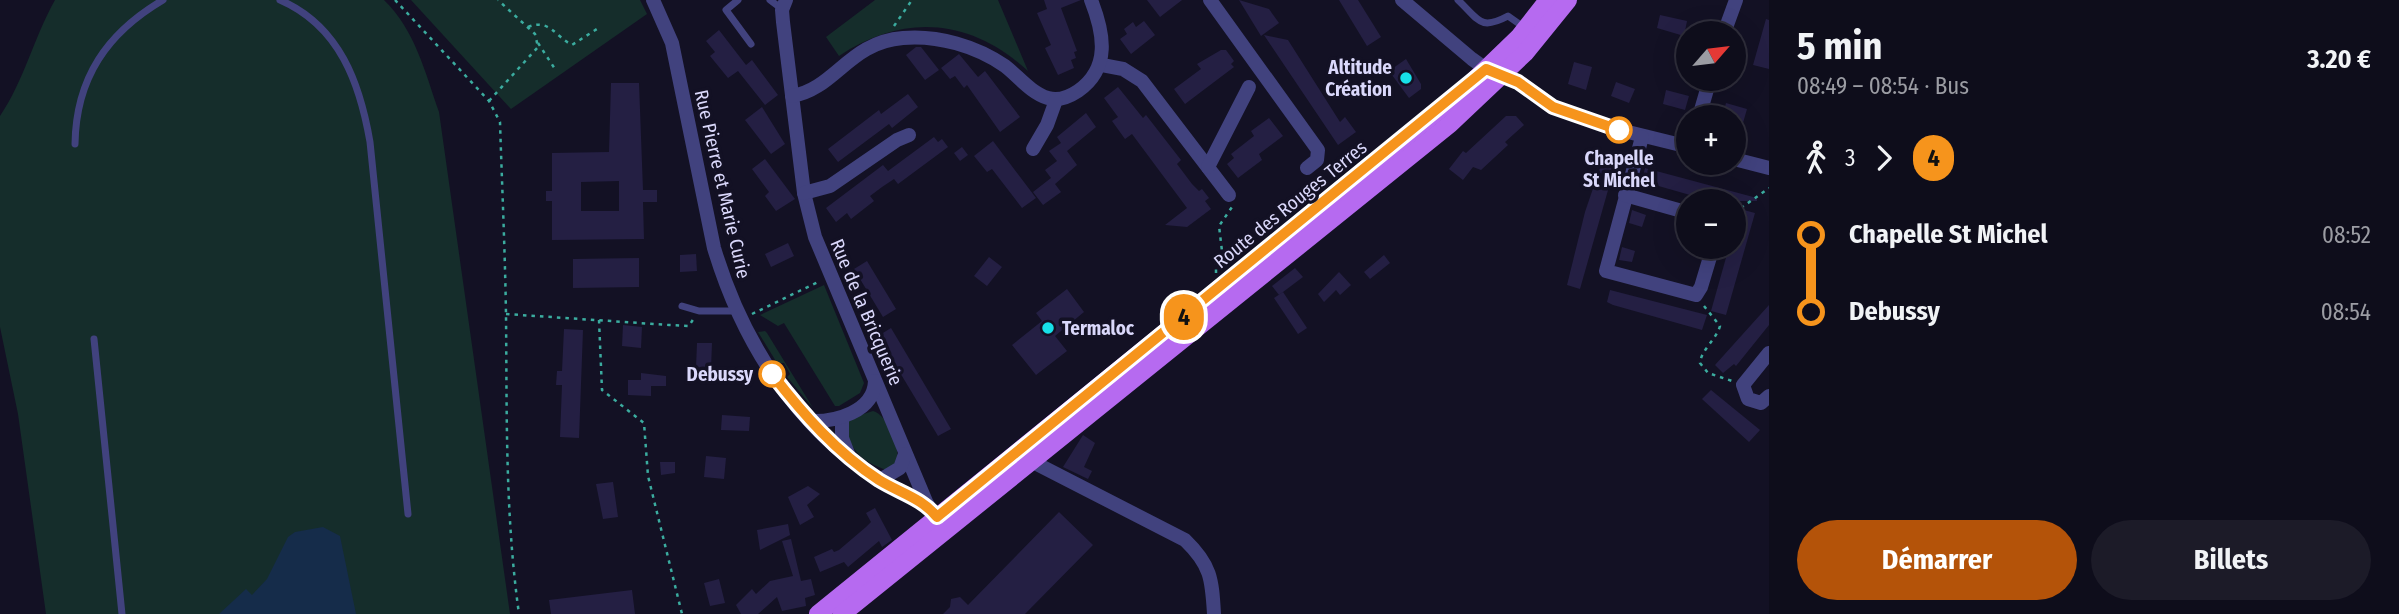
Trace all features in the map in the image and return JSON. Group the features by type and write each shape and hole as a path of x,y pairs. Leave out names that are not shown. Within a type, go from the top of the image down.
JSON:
{"main road":[{"name":"Route des Rouges Terres","path":"818,614 1494,73 1548,0"},
{"name":"Route des Rouges Terres","path":"842,614 937,517 1031,461 1439,133 1494,73 1568,0"}],"street":[{"name":"Rue Pierre et Marie Curie","path":"653,0 672,43 714,248 738,315 761,359 810,421 849,457 937,517"},
{"path":"1210,0 1318,150 1317,160 1307,168"},
{"path":"1402,0 1494,73 1518,82 1553,107 1642,137 1676,144"},
{"path":"1728,21 1736,0"},
{"path":"792,96 806,94 855,54 883,40 924,37 948,41 991,58 1045,97 1056,100 1077,92 1101,65 1102,47 1093,1"},
{"name":"Rue de la Bricquerie","path":"784,5 804,192 814,237 905,453 937,517"},
{"path":"1101,65 1123,68 1135,74 1229,194"},
{"path":"1208,167 1249,87"},
{"path":"1033,149 1047,125 1056,100"},
{"path":"804,192 830,186 897,140 909,135"},
{"path":"1642,137 1606,271 1696,295 1701,288 1709,259"},
{"path":"1746,162 1769,168"},
{"path":"1625,195 1676,209"},
{"path":"1769,353 1744,383 1744,393 1754,402 1761,402 1769,396"},
{"path":"810,421 842,418 870,399 874,381"},
{"path":"859,407 872,407 888,414"},
{"path":"842,418 842,438 849,457"},
{"path":"880,480 900,468 905,453"},
{"path":"1031,461 1185,540 1202,556 1210,573 1214,614"}],"lane":[{"path":"75,144 79,112 96,62 113,37 135,16 163,0"},
{"path":"280,0 318,24 338,48 355,78 364,106 370,142 408,514"},
{"path":"738,0 726,10 751,44"},
{"path":"770,0 784,5"},
{"path":"1458,0 1483,24 1491,26 1508,16 1527,29"},
{"path":"681,306 699,311 738,315"},
{"path":"94,339 122,614"}],"path":[{"path":"395,0 489,101 500,122 506,314 505,441 510,548 519,614"},
{"path":"498,0 528,27 555,69"},
{"path":"883,40 912,0"},
{"path":"528,27 534,24 549,26 572,45 600,27"},
{"path":"489,101 538,47 538,43"},
{"path":"1746,204 1769,188"},
{"path":"1215,266 1222,251 1219,226 1233,208 1229,194"},
{"path":"738,315 831,276"},
{"path":"1696,295 1720,326 1713,342 1700,359 1703,370 1718,378 1744,383"},
{"path":"506,314 689,326 699,311"},
{"path":"599,320 602,390 644,423 649,476 682,614"}],"green space":[{"path":"55,0 384,0 395,12 418,52 439,112 510,614 46,614 18,414 0,327 0,116 16,88"},
{"path":"411,0 640,0 647,14 511,109"},
{"path":"875,0 998,0 1028,71 1006,53 983,40 936,28 912,28 888,33 863,42 839,56 826,37"},
{"path":"824,285 864,383 860,393 839,406 835,406 784,323 778,326 760,315"},
{"path":"765,331 813,408 787,377 790,374 784,363 777,363 758,332"},
{"path":"873,411 888,425 897,448 897,462 887,470 869,462 856,452 847,429 848,419"}],"water":[{"path":"323,527 340,536 356,614 219,614 246,589 252,595 267,579 288,537 295,532"}],"building":[{"path":"1044,0 1081,0 1061,8 1077,51 1074,52 1076,58 1071,60 1074,68 1058,75 1045,48 1051,45 1037,13 1047,9"},
{"path":"1147,0 1182,0 1160,17"},
{"path":"1239,0 1269,9 1279,23 1261,36"},
{"path":"1339,0 1358,0 1381,37 1367,46"},
{"path":"1660,15 1687,21 1676,21 1676,34 1657,28"},
{"path":"1766,19 1769,20 1769,69 1753,65"},
{"path":"1144,21 1155,35 1131,54 1120,39 1127,34 1124,29 1133,22 1136,27"},
{"path":"719,30 746,65 752,60 778,95 765,105 738,71 728,78 710,56 715,52 706,41"},
{"path":"1264,35 1288,40 1340,122 1345,117 1356,132 1338,145"},
{"path":"916,47 921,47 939,70 925,80 906,55"},
{"path":"1221,50 1226,50 1234,61 1231,64 1234,67 1185,104 1174,89 1201,69 1197,64"},
{"path":"959,54 978,77 985,71 1020,117 1000,132 967,85 964,88 955,76 950,79 941,68"},
{"path":"1406,59 1421,84 1421,89 1409,98 1389,71"},
{"path":"1574,62 1592,67 1586,90 1568,84"},
{"path":"1616,82 1635,89 1629,103 1611,96"},
{"path":"611,83 639,83 643,190 657,190 657,202 643,202 644,239 552,240 552,201 546,201 546,191 552,191 552,153 609,152","holes":["619,181 619,211 581,211 581,182"]},
{"path":"1118,87 1143,118 1146,115 1181,160 1177,164 1192,184 1199,191 1202,189 1209,198 1205,201 1211,209 1187,227 1165,225 1187,208 1132,134 1125,139 1112,121 1118,117 1104,98"},
{"path":"1666,90 1689,96 1686,105 1676,105 1676,108 1663,104"},
{"path":"908,94 918,107 892,128 889,124 838,162 828,149 879,110 881,114"},
{"path":"762,107 785,144 771,154 745,120"},
{"path":"1086,113 1096,127 1067,151 1077,165 1055,184 1061,192 1043,205 1033,192 1051,178 1045,170 1057,161 1049,151 1061,143 1057,137"},
{"path":"1506,116 1516,116 1524,125 1505,142 1508,145 1481,170 1473,167 1463,180 1449,169 1463,151 1466,153"},
{"path":"1269,118 1283,136 1259,154 1262,160 1238,178 1227,164 1234,158 1231,154 1254,136 1251,131"},
{"path":"934,137 938,142 942,139 948,147 898,184 894,179 882,187 870,196 874,201 851,219 847,213 836,222 826,208 883,165 888,171"},
{"path":"993,141 1036,198 1022,208 992,169 987,172 974,156"},
{"path":"962,147 968,155 960,161 954,153"},
{"path":"711,155 728,178 717,186"},
{"path":"765,159 795,199 776,211 765,196 769,192 752,169"},
{"path":"1603,159 1616,162 1580,289 1567,285 1585,212"},
{"path":"1645,168 1723,189 1676,191 1642,180"},
{"path":"1746,195 1757,198 1757,201 1746,201"},
{"path":"721,203 740,230 727,236 726,229"},
{"path":"1632,210 1646,215 1642,227 1629,223"},
{"path":"1746,211 1755,213 1746,245"},
{"path":"788,243 794,256 771,267 765,254"},
{"path":"1622,247 1635,251 1632,262 1619,260"},
{"path":"696,254 697,271 680,272 680,255"},
{"path":"1384,255 1390,263 1370,279 1364,272"},
{"path":"989,257 1002,267 987,286 974,276"},
{"path":"639,258 639,287 573,288 573,259"},
{"path":"1726,259 1742,259 1726,315 1711,311"},
{"path":"867,261 896,309 883,317 854,269"},
{"path":"1295,268 1303,277 1279,295 1272,286"},
{"path":"1339,272 1351,285 1340,295 1336,290 1324,302 1318,294"},
{"name":"Termaloc","path":"1067,289 1084,312 1055,336 1067,351 1036,375 1012,345 1042,321 1036,313"},
{"path":"1610,290 1707,315 1702,330 1613,305 1607,302"},
{"path":"1283,292 1307,328 1298,334 1274,298"},
{"path":"1769,305 1769,325 1736,366 1734,364 1723,373 1715,365"},
{"path":"623,325 642,327 641,348 622,346"},
{"path":"891,328 951,429 938,436 878,336"},
{"path":"564,329 583,330 579,438 560,437 562,385 556,385 557,371 562,371"},
{"path":"697,343 712,343 711,369 696,368"},
{"path":"641,373 666,376 666,386 651,386 651,396 628,395 628,380 641,380"},
{"path":"1711,390 1760,430 1749,442 1702,399"},
{"path":"722,415 750,417 749,431 721,430"},
{"path":"1083,435 1095,443 1084,467 1092,471 1088,479 1063,467"},
{"path":"706,456 726,458 724,479 704,477"},
{"path":"660,462 675,462 675,473 661,475"},
{"path":"613,482 618,517 603,519 596,484"},
{"path":"808,486 820,494 807,505 814,517 800,525 788,497"},
{"path":"875,508 892,540 882,547 879,541 848,567 844,562 820,572 814,557 832,549 834,552 839,550 871,522 866,513"},
{"path":"1059,512 1093,545 1025,614 943,614 950,607 951,599 960,597 968,605"},
{"path":"788,524 790,535 760,550 757,530"},
{"path":"791,539 801,581 811,579 815,595 805,598 806,606 782,611 777,597 758,614 741,614 736,605 752,589 756,594 770,581 793,576 782,541"},
{"path":"719,579 725,603 710,606 704,583"},
{"path":"632,590 635,614 551,614 549,600"}],"bus line":[{"name":"4","path":"772,374 798,408 839,449 880,480 928,505 937,517 1451,102 1486,69 1518,82 1553,107 1619,130"}],"place":[{"name":"Altitude Création","path":"1406,78"},
{"name":"Chapelle St Michel","path":"1619,130"},
{"name":"Termaloc","path":"1048,328"},
{"name":"Debussy","path":"772,374"}]}
